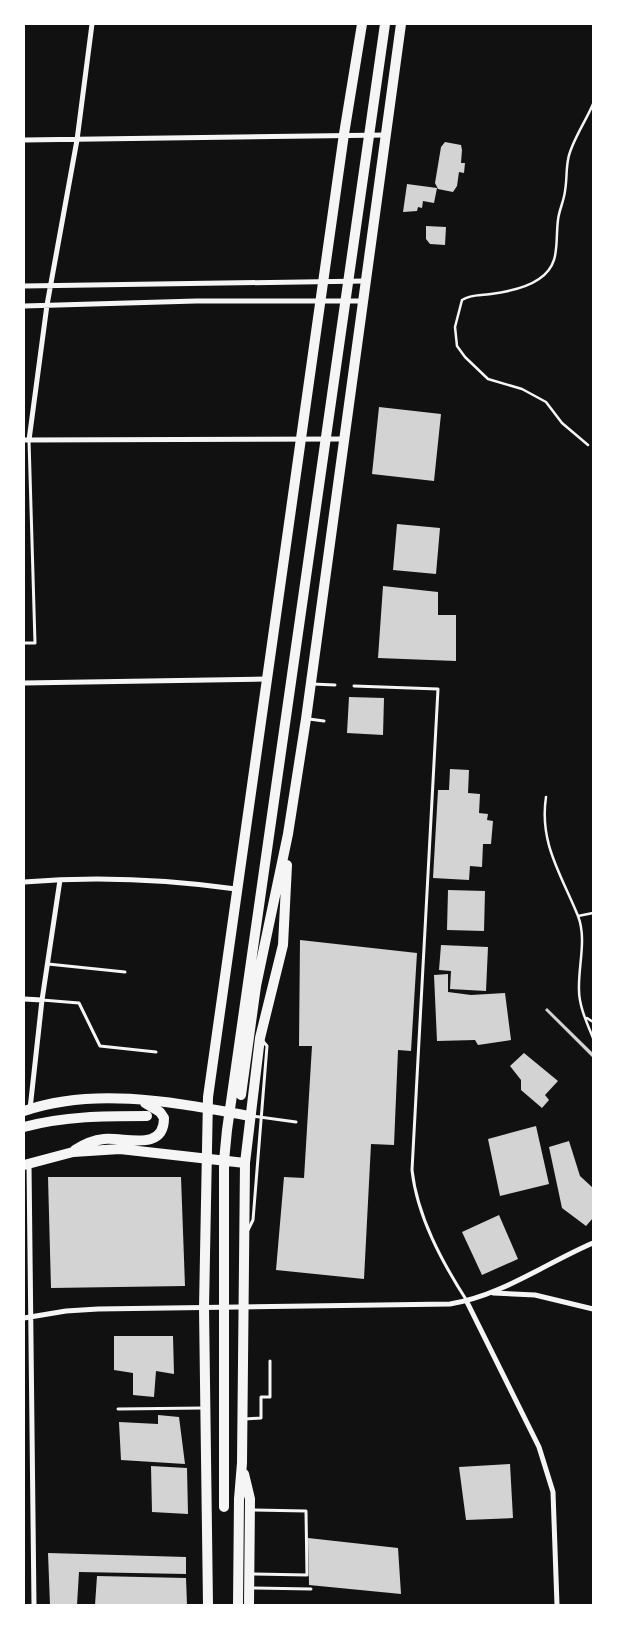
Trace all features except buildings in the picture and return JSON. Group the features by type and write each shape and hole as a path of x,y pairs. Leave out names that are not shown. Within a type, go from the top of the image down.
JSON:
{"main road":[{"path":"208,1605 204,1308 207,1109 236,889 323,280 362,24"},
{"path":"224,1507 224,1161 229,1112 327,440 367,135 385,24"},
{"path":"241,1095 256,986 288,834 306,719 362,301 402,24"},
{"path":"238,1605 239,1499 242,1463 242,1308 245,1163 260,1038 283,945 288,834"},
{"path":"27,1110 82,1100 140,1100 250,1116"},
{"path":"26,1164 72,1152 98,1140 147,1141 157,1137 164,1125 164,1118 156,1109 140,1100"},
{"path":"24,1127 46,1121 87,1116 147,1116"},
{"path":"72,1152 120,1149 245,1163"},
{"path":"242,1463 250,1499 249,1605"}],"street":[{"path":"92,24 78,140 47,305 26,440 344,440"},
{"path":"24,140 344,134 387,135"},
{"path":"24,286 323,280 365,281"},
{"path":"24,306 362,301"},
{"path":"24,683 266,679"},
{"path":"24,882 113,878 146,879 236,889"},
{"path":"27,1110 60,880"},
{"path":"24,999 42,1000"},
{"path":"26,1164 32,1315 34,1605"},
{"path":"24,1318 32,1315 74,1310 430,1306 467,1302 490,1293 593,1243"},
{"path":"490,1293 535,1295 593,1309"},
{"path":"467,1302 538,1447 552,1492 557,1605"}],"lane":[{"path":"24,643 35,642 26,440"},
{"path":"311,684 335,685"},
{"path":"354,686 438,689 412,1170 414,1193 422,1216 467,1302"},
{"path":"306,719 324,721"},
{"path":"48,964 125,972"},
{"path":"42,1000 79,1002 100,1046 156,1052"},
{"path":"244,1237 253,1220 268,1046 260,1038"},
{"path":"250,1116 262,1116 296,1122"},
{"path":"242,1420 261,1418 260,1398 270,1397 270,1361"},
{"path":"118,1409 206,1408"},
{"path":"249,1574 307,1575 306,1511 250,1510"},
{"path":"249,1588 311,1589"}],"path":[{"path":"588,445 562,423 546,402 522,389 494,382 480,372 457,346 455,327 462,300 470,295 489,295 513,290 538,280 551,268 557,253 558,220 565,191 568,159 593,104"},
{"path":"546,797 543,818 544,831 551,855 581,923 582,951 579,991 585,1017 593,1038"},
{"path":"578,916 593,913"},
{"path":"585,1017 593,1022"}]}
